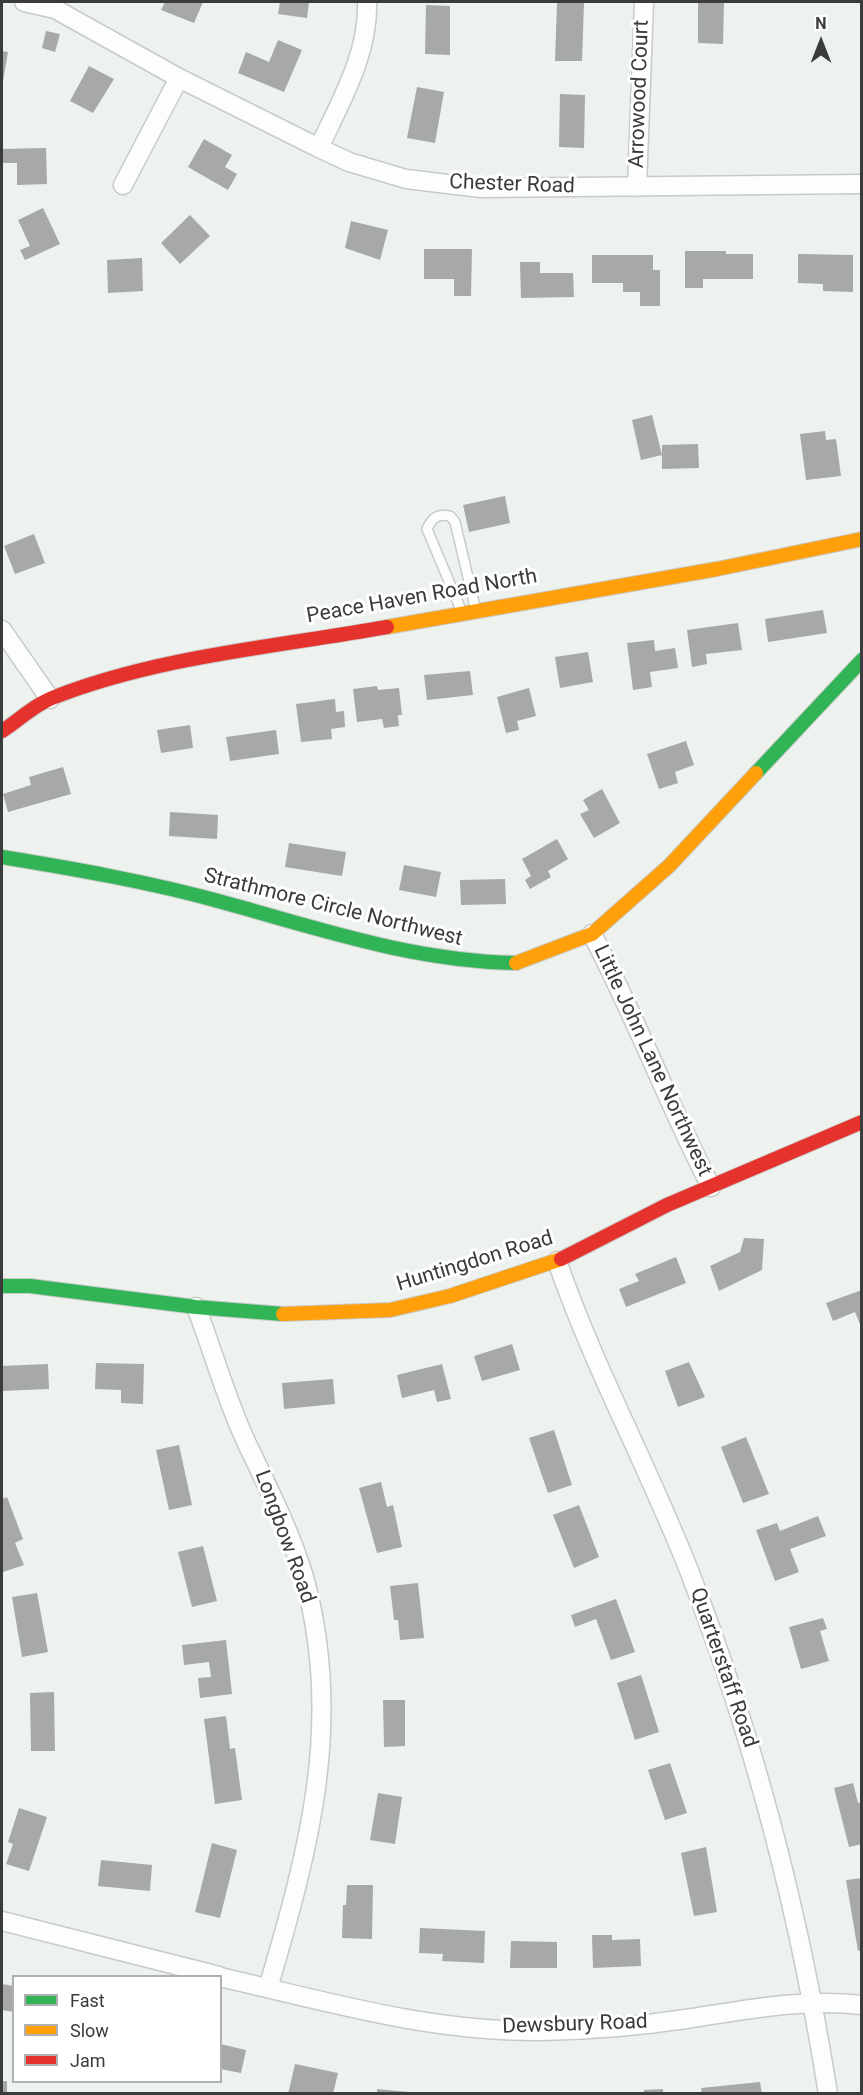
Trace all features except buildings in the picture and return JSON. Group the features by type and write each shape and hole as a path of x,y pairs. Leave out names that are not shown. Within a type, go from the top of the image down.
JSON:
{"street":[{"name":"Chester Road","path":"24,2 55,9 179,78 349,162 406,179 481,188 861,184"},
{"path":"319,148 354,71 363,42 367,2"},
{"name":"Arrowood Court","path":"637,187 644,2"},
{"path":"123,184 179,78"},
{"name":"Peace Haven Road North","path":"2,730 50,699 140,671 469,611 717,569 861,539"},
{"path":"2,630 50,699"},
{"name":"Strathmore Circle Northwest","path":"2,857 220,901 293,923 426,956 472,962 518,963 592,934 669,866 861,660"},
{"name":"Little John Lane Northwest","path":"592,934 626,999 690,1147 711,1187"},
{"name":"Huntingdon Road","path":"2,1286 83,1291 196,1307 284,1314 390,1310 450,1296 557,1261 667,1205 770,1159 861,1124"},
{"name":"Quarterstaff Road","path":"557,1261 575,1313 689,1572 741,1713 780,1856 813,2001 828,2094"},
{"name":"Longbow Road","path":"196,1307 248,1446 261,1471 303,1574 312,1608 320,1670 323,1704 317,1793 284,1931 267,1988"},
{"name":"Dewsbury Road","path":"2,1921 212,1975"},
{"name":"Dewsbury Road","path":"222,1977 395,2018 477,2028 542,2031 682,2019 813,2001 861,2005"}],"lane":[{"path":"443,514 450,516 455,522 469,611 427,530 435,517 443,514"}],"traffic: fast":[{"path":"756,773 862,660"},
{"path":"2,857 168,888 331,933 404,950 478,961 516,963"},
{"path":"2,1286 30,1286 196,1307 283,1314"}],"traffic: slow":[{"path":"387,627 717,569 862,539"},
{"path":"516,963 592,934 669,866 756,773"},
{"path":"283,1314 390,1310 450,1296 561,1259"}],"traffic: jam":[{"path":"2,731 45,701 133,672 218,654 387,627"},
{"path":"561,1259 667,1205 862,1122"}]}
